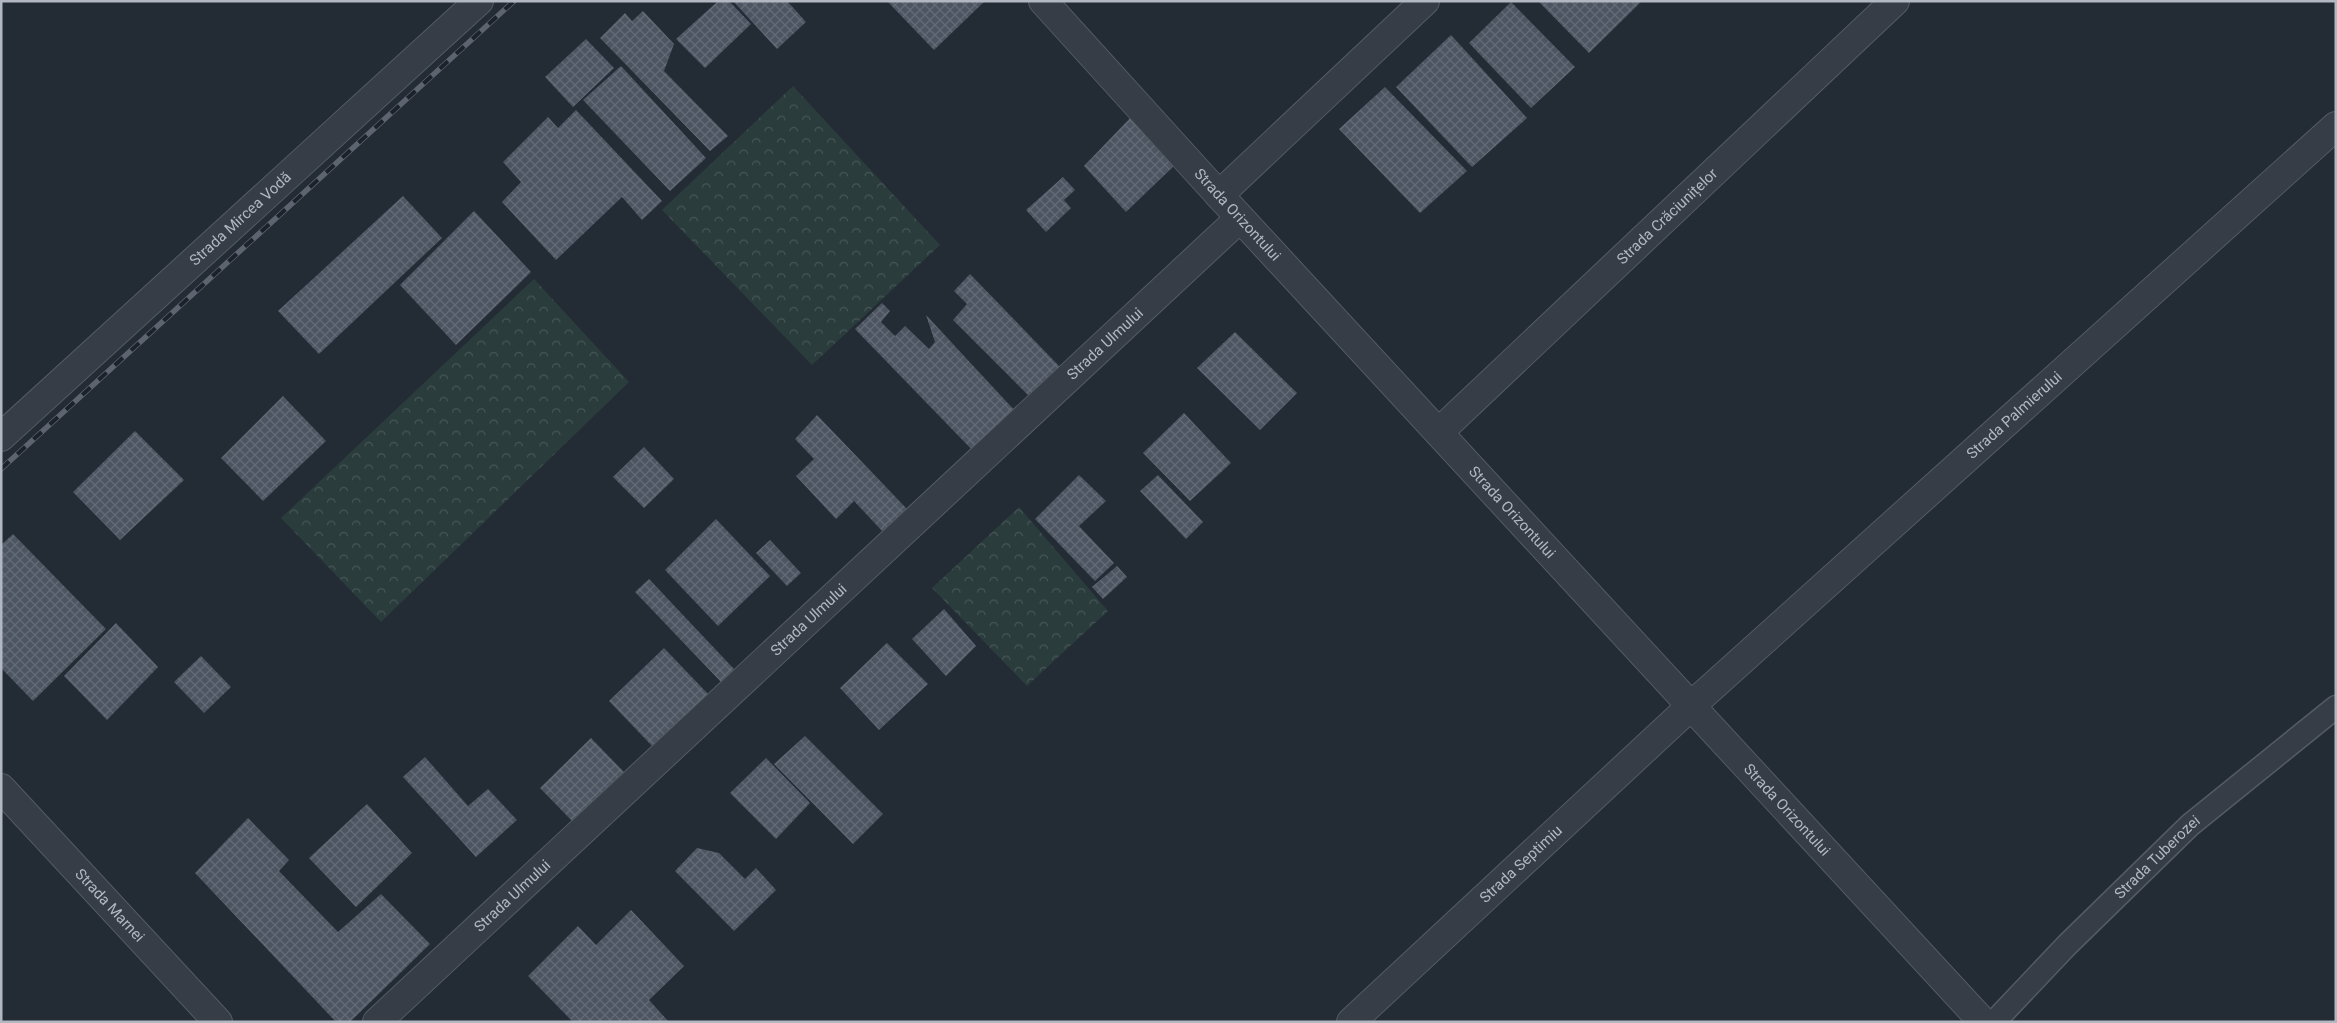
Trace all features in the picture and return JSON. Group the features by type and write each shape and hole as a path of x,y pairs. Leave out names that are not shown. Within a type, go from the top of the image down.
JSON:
{"street":[{"name":"Strada Mircea Vodă","path":"1,437 479,1"},
{"name":"Strada Orizontului","path":"1043,1 1240,218 1983,1022"},
{"path":"1219,195 1425,1"},
{"name":"Strada Crăciunițelor","path":"1438,432 1895,1"},
{"name":"Strada Palmierului","path":"1692,705 2336,126"},
{"name":"Strada Ulmului","path":"377,1022 1240,218"},
{"name":"Strada Septimiu","path":"1351,1022 1692,705"},
{"name":"Strada Marnei","path":"1,788 218,1022"}],"lane":[{"name":"Strada Tuberozei","path":"1994,1022 2067,945 2190,825 2336,707"}],"green space":[{"path":"793,86 940,245 812,365 662,210"},
{"path":"534,279 629,382 381,622 281,518"},
{"path":"1019,507 1108,611 1027,686 932,588"}],"building":[{"path":"718,1 729,1 751,24 705,68 676,39"},
{"path":"733,1 787,1 806,22 777,49"},
{"path":"887,1 985,1 934,50"},
{"path":"1538,1 1642,1 1589,53"},
{"path":"1511,2 1575,67 1531,108 1469,43"},
{"path":"643,11 674,44 664,71 728,136 710,151 600,38 625,13 632,21"},
{"path":"1451,35 1527,118 1472,167 1396,87"},
{"path":"586,39 614,68 573,107 545,77"},
{"path":"621,66 706,158 670,191 583,100"},
{"path":"1385,87 1467,171 1420,213 1339,129"},
{"path":"576,110 662,201 642,220 622,197 556,260 502,202 521,182 503,162 548,117 558,128"},
{"path":"1135,113 1179,161 1126,212 1084,166"},
{"path":"1063,177 1075,190 1064,200 1071,208 1046,232 1026,210"},
{"path":"403,196 442,238 319,354 278,311"},
{"path":"474,211 531,272 456,345 400,285"},
{"path":"970,274 1061,368 1030,397 953,320 967,304 954,291"},
{"path":"882,303 890,311 881,322 895,336 905,326 929,349 935,342 926,315 1017,413 976,454 855,329"},
{"path":"1235,332 1297,393 1260,430 1197,368"},
{"path":"283,396 326,441 263,501 221,458"},
{"path":"1184,413 1231,463 1190,501 1143,453"},
{"path":"817,415 907,509 883,532 854,501 836,519 796,476 814,459 795,439"},
{"path":"135,431 184,480 120,540 73,492"},
{"path":"644,447 674,479 644,508 613,477"},
{"path":"1079,475 1106,501 1079,526 1114,563 1095,581 1035,519"},
{"path":"1158,475 1203,522 1186,539 1140,491"},
{"path":"716,519 770,576 718,626 665,570"},
{"path":"13,534 106,629 33,701 1,668 1,545"},
{"path":"770,540 801,573 787,586 756,553"},
{"path":"1117,566 1127,577 1103,599 1092,587"},
{"path":"649,579 734,669 722,683 635,592"},
{"path":"944,609 976,646 946,676 912,639"},
{"path":"116,623 158,667 107,720 64,676"},
{"path":"887,643 928,684 879,730 840,688"},
{"path":"664,648 709,695 653,747 609,701"},
{"path":"201,656 231,687 204,713 174,682"},
{"path":"805,736 883,814 853,844 774,764"},
{"path":"591,738 625,773 574,823 540,788"},
{"path":"425,757 468,806 488,789 517,820 476,857 403,777"},
{"path":"766,758 810,803 776,839 730,793"},
{"path":"367,804 412,853 356,907 309,858"},
{"path":"248,818 289,860 279,871 338,932 381,894 430,944 350,1022 336,1022 195,873"},
{"path":"697,848 719,853 745,879 756,868 776,890 734,931 675,871"},
{"path":"631,910 684,966 649,1000 669,1022 573,1022 528,976 578,926 596,945"}],"railway":[{"path":"1,469 514,1"}]}
